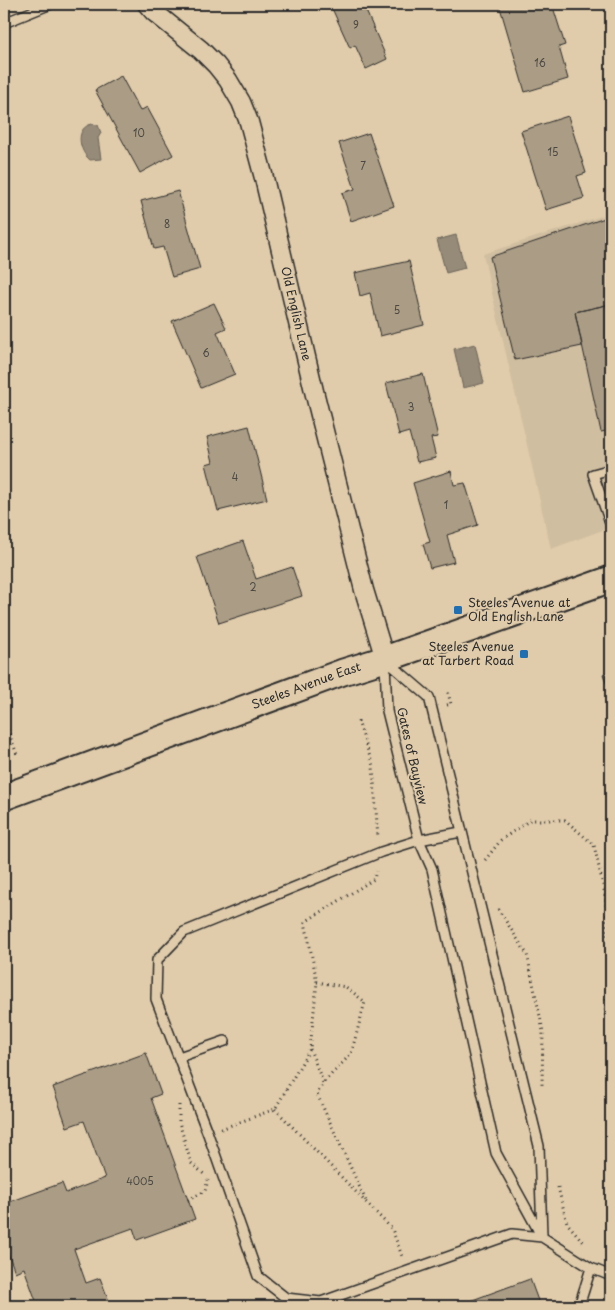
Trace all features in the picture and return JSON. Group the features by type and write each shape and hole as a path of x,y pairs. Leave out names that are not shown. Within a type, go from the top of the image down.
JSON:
{"main road":[{"name":"Steeles Avenue East","path":"4,797 343,672 611,579"}],"street":[{"name":"Old English Lane","path":"147,4 216,65 228,80 241,102 249,122 362,584 385,659"}],"lane":[{"path":"4,23 51,4"},
{"path":"611,469 593,474 611,525"},
{"path":"385,659 429,697 539,1146 542,1238"},
{"name":"Gates of Bayview","path":"385,659 387,711 419,840 432,869 496,1153 542,1238"},
{"path":"461,832 419,840 381,852 184,932 157,960 156,999 208,1134 258,1276 286,1298 322,1302 512,1234 542,1238 591,1268 611,1276"},
{"path":"179,1057 224,1042"},
{"path":"579,1306 591,1268"}],"path":[{"path":"4,720 18,757"},
{"path":"208,1134 275,1109 310,1049 317,982 304,922 374,879 381,852 378,843 373,766 358,721"},
{"path":"481,864 501,840 530,820 565,820 594,845 606,899 608,968 605,1014 611,1030"},
{"path":"317,982 346,987 365,1002 351,1054 323,1083 317,1094 367,1203"},
{"path":"310,1049 323,1083"},
{"path":"180,1102 179,1122 191,1163 208,1178 205,1191 188,1200"},
{"path":"275,1109 392,1229 408,1271"}],"shaded area":[{"path":"98,125 101,133 98,138 101,159 90,160 81,146 80,140 83,130 86,126"},
{"path":"611,213 611,527 551,549 483,254"},
{"path":"456,235 465,268 446,273 437,240"},
{"path":"475,344 484,383 463,388 454,349"}],"building":[{"path":"330,4 363,4 387,59 366,69 355,45 350,48"},
{"path":"499,4 552,4 565,45 559,47 568,79 525,92"},
{"path":"121,76 140,111 147,107 173,155 140,173 95,90"},
{"path":"568,116 586,173 577,176 584,198 546,210 521,131"},
{"path":"369,133 394,206 351,221 342,193 355,189 339,143"},
{"path":"178,191 200,269 172,277 163,247 154,249 141,201"},
{"path":"611,216 611,304 575,312 582,346 515,360 490,257"},
{"path":"409,261 424,325 380,336 370,293 360,296 355,273"},
{"path":"214,303 226,328 217,332 235,374 201,388 172,321"},
{"path":"611,304 611,430 601,432 575,312"},
{"path":"423,374 438,437 431,438 436,458 417,462 409,432 399,435 386,383"},
{"path":"249,426 267,499 218,511 206,464 213,462 207,437"},
{"path":"451,471 454,485 465,483 478,525 447,535 454,562 430,568 423,544 430,542 413,483"},
{"path":"243,541 256,579 292,567 302,596 219,623 197,557"},
{"path":"611,671 611,697 603,674"},
{"path":"146,1053 161,1094 151,1098 195,1219 137,1240 133,1228 74,1249 86,1283 100,1278 111,1306 25,1306 36,1301 24,1268 15,1272 4,1242 4,1232 10,1230 4,1214 4,1204 62,1183 66,1193 105,1178 84,1121 67,1127 53,1087"},
{"path":"530,1279 540,1306 456,1306"}],"waterway":[{"path":"607,4 611,16"}],"place":[{"name":"Steeles Avenue at Old English Lane","path":"458,610"},
{"name":"Steeles Avenue at Tarbert Road","path":"524,654"}]}
